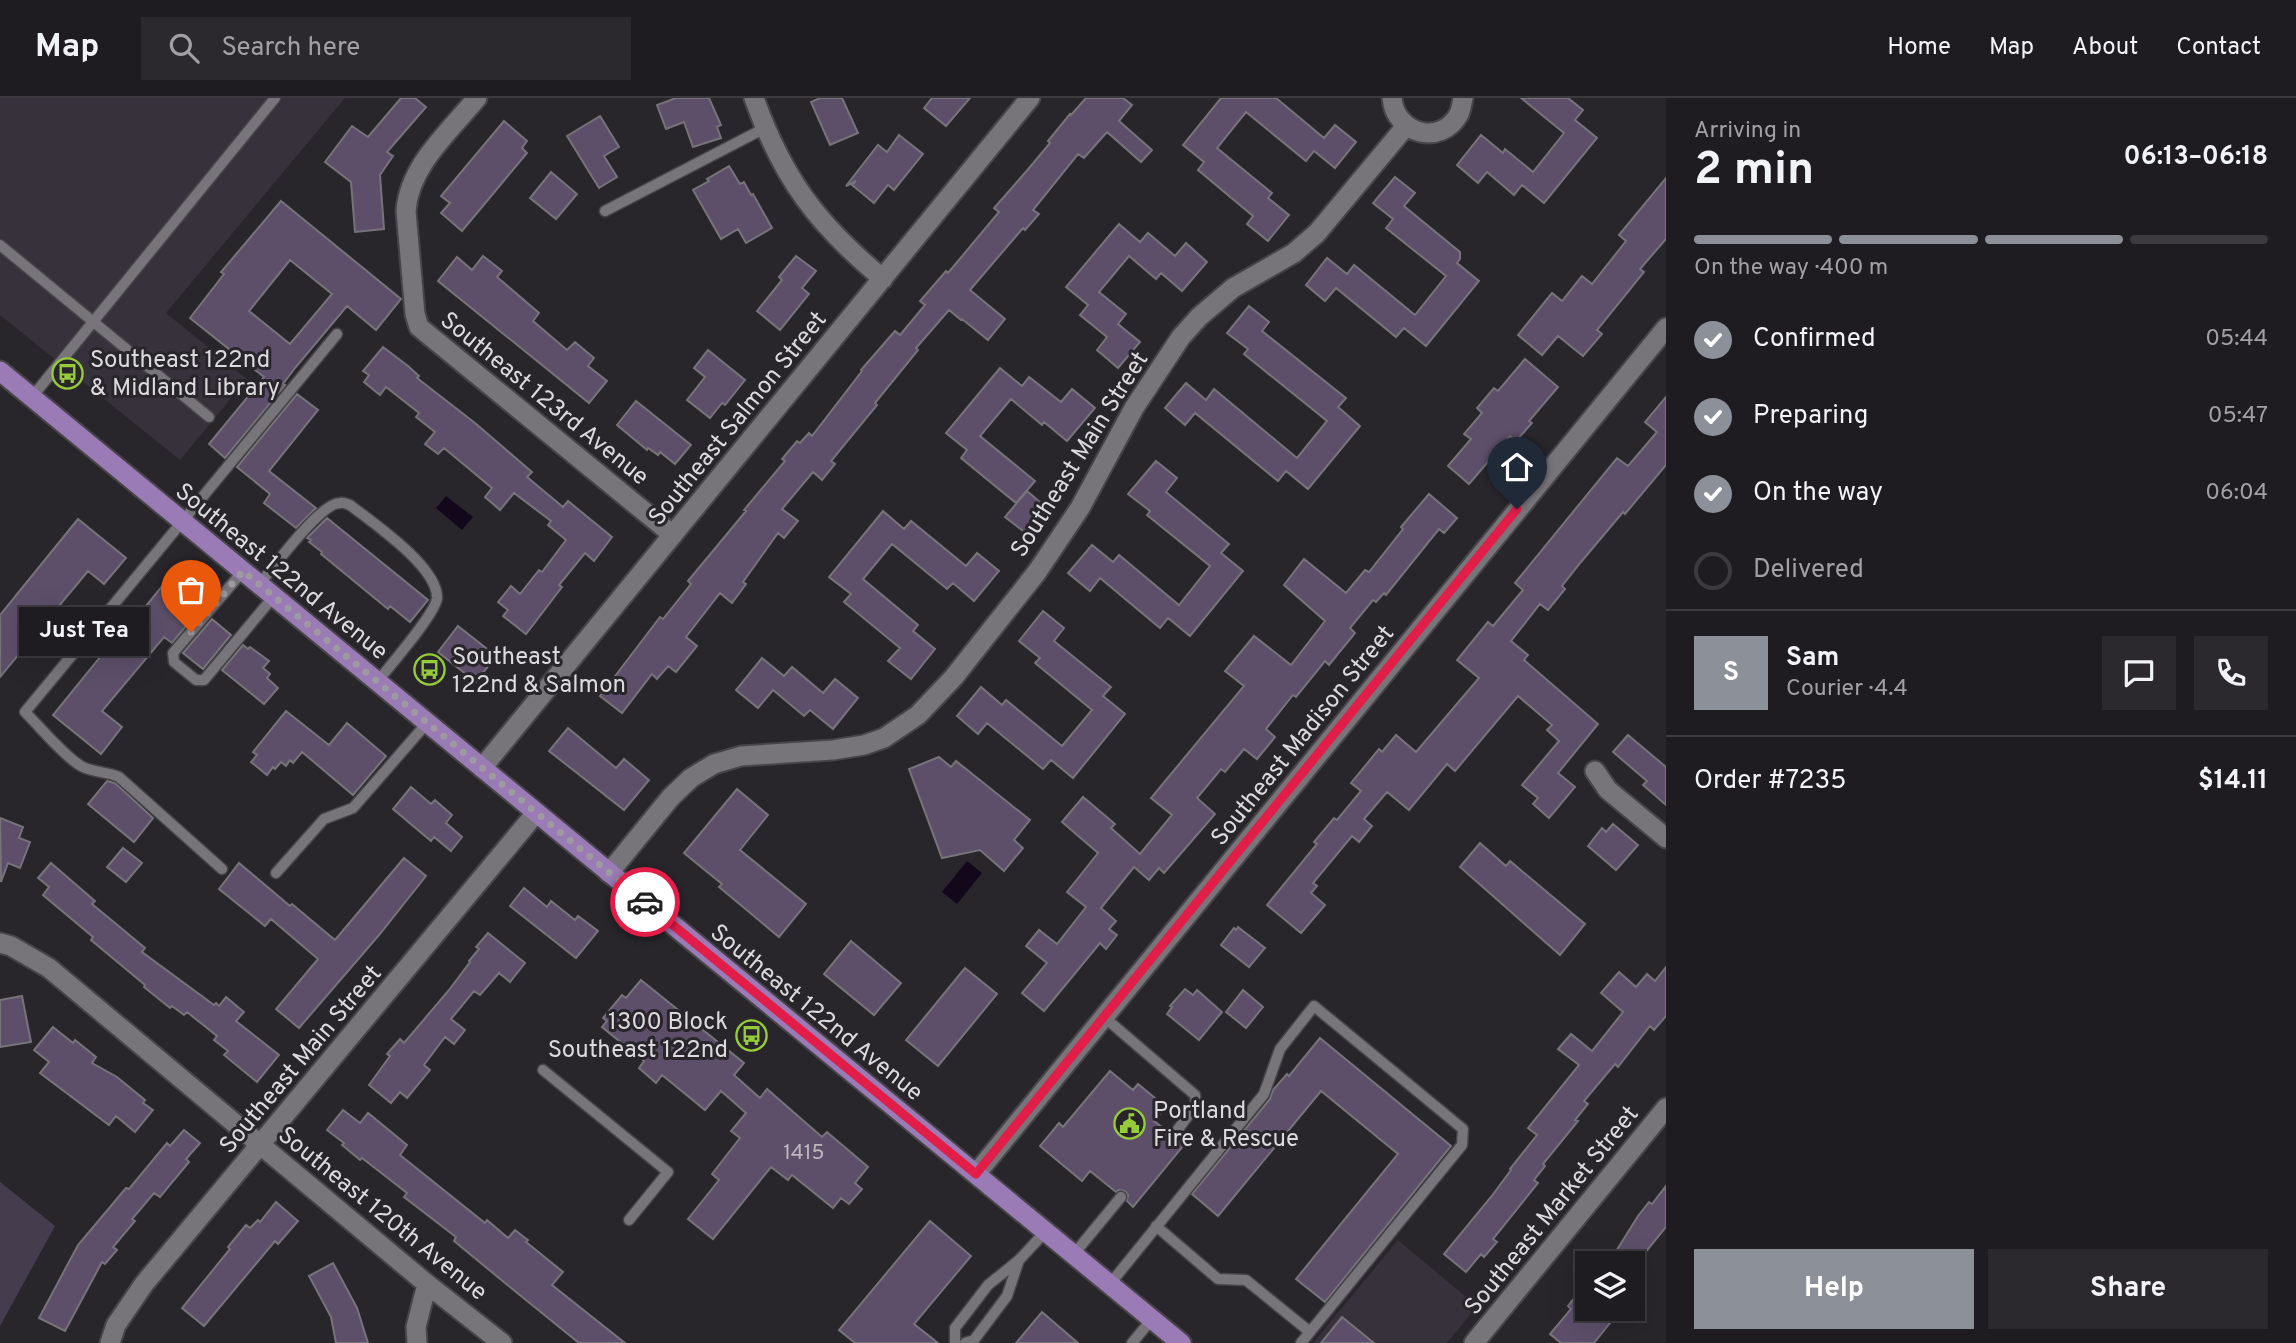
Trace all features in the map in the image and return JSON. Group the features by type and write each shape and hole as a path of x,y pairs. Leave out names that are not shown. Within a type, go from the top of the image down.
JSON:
{"main road":[{"name":"Southeast 122nd Avenue","path":"0,371 1181,1343"}],"street":[{"name":"Southeast 123rd Avenue","path":"477,98 419,168 407,195 415,314 419,327 673,535"},
{"path":"754,98 765,128 794,185 823,224 883,279"},
{"name":"Southeast Salmon Street","path":"482,768 1030,98"},
{"path":"1392,98 1398,118 1406,126 1420,133 1436,132 1450,125 1460,113 1463,98"},
{"name":"Southeast Main Street","path":"609,873 671,797 691,778 714,764 741,756 833,750 864,745 884,738 918,715 954,677 1037,572 1080,508 1134,408 1181,337 1199,317 1233,288 1294,253 1317,233 1406,126"},
{"name":"Southeast Madison Street","path":"976,1174 1666,328"},
{"path":"1595,771 1608,790 1666,838"},
{"name":"Southeast Main Street","path":"110,1343 116,1325 144,1284 536,813"},
{"name":"Southeast 120th Avenue","path":"0,943 11,946 49,968 427,1284 502,1343"},
{"name":"Southeast Market Street","path":"1474,1343 1666,1108"},
{"path":"417,1343 416,1327 427,1284"}],"lane":[{"path":"32,397 275,98"},
{"path":"605,211 765,128"},
{"path":"0,245 209,417"},
{"path":"222,869 119,777 78,764 25,712 337,334"},
{"path":"243,571 173,653 174,662 196,680 204,680 267,591 289,547 326,508 338,502 351,505 422,564 432,581 437,599 431,613 377,682"},
{"path":"276,873 324,819 353,808 427,723"},
{"path":"1110,1284 1264,1094 1280,1049 1314,1006 1463,1129 1462,1145 1301,1343"},
{"path":"1104,1017 1195,1094 1196,1105 1172,1136"},
{"path":"543,1070 668,1172 629,1220"},
{"path":"1074,1254 1121,1197"},
{"path":"1157,1226 1217,1279 1246,1280 1310,1332"},
{"path":"955,1343 955,1328 988,1285 1019,1260 1046,1231"},
{"path":"965,1343 974,1340 1007,1297 1019,1260"},
{"path":"1132,1343 1152,1319"}],"shaded area":[{"path":"0,98 345,98 166,313 247,379 180,460 0,315"},
{"path":"446,496 473,517 462,530 436,508"},
{"path":"967,861 982,873 957,904 942,892"},
{"path":"0,1182 55,1226 0,1326"},
{"path":"1398,1240 1477,1306 1447,1343 1313,1343"}],"building":[{"path":"401,98 415,98 426,107 387,152 393,156 380,175 384,229 355,232 351,182 325,162 352,126 368,137"},
{"path":"676,98 709,98 721,125 717,127 721,138 693,147 684,122 666,129 657,105"},
{"path":"820,98 842,98 858,133 830,145 811,102"},
{"path":"932,98 970,98 946,126 924,108"},
{"path":"1086,98 1123,98 1132,105 1119,121 1152,150 1141,162 1107,132 1084,158 1078,154 1033,210 1039,214 1025,230 1023,228 970,290 1005,319 988,340 949,310 916,348 918,350 875,403 877,405 831,461 835,464 822,480 813,472 782,509 798,521 784,538 778,533 743,582 746,584 732,603 720,593 686,637 697,646 676,672 668,666 657,679 652,674 622,713 600,696 660,617 663,619 691,584 688,581 785,461 782,459 797,441 800,443 809,433 812,436 861,370 895,331 900,335 925,305 920,301 946,271 948,273 999,212 994,208"},
{"path":"1221,98 1276,98 1324,138 1335,125 1356,142 1335,168 1314,151 1306,161 1246,112 1217,148 1272,193 1268,198 1289,215 1268,241 1247,224 1253,216 1198,170 1204,162 1183,145"},
{"path":"1521,98 1568,98 1583,110 1575,120 1597,138 1544,203 1522,185 1514,195 1487,172 1478,183 1457,165 1481,135 1503,153 1505,149 1533,172 1564,133"},
{"path":"600,116 619,147 604,156 617,177 599,188 567,136"},
{"path":"504,121 527,141 522,148 527,153 462,231 441,213 450,203 441,196"},
{"path":"899,135 923,154 894,190 888,185 874,203 852,185 856,181 846,186 878,145 887,152"},
{"path":"729,166 740,184 744,182 751,195 753,194 772,228 746,243 738,229 721,239 693,190"},
{"path":"551,172 577,194 556,219 530,198"},
{"path":"1395,177 1415,193 1404,206 1460,252 1457,263 1479,281 1426,346 1404,328 1396,337 1336,288 1325,301 1306,285 1327,258 1347,274 1354,265 1415,315 1446,276 1386,228 1393,219 1373,203"},
{"path":"1666,178 1666,239 1640,269 1644,272 1597,330 1602,334 1583,356 1558,336 1542,355 1518,335 1552,293 1562,301 1582,276 1592,284 1626,241 1619,235"},
{"path":"281,201 401,299 376,330 347,306 225,458 209,444 264,377 190,318 224,274 221,272","holes":["290,260 332,294 290,344 249,311"]},
{"path":"1119,224 1140,242 1148,233 1175,256 1186,243 1207,262 1182,291 1161,273 1156,279 1129,256 1099,292 1126,314 1118,324 1140,342 1118,368 1097,350 1107,337 1080,315 1088,305 1066,287"},
{"path":"483,256 502,271 497,277 539,313 533,321 567,350 575,342 594,358 588,366 607,381 589,403 438,281 457,257 472,270"},
{"path":"796,256 816,271 802,288 809,294 780,330 757,311 782,280 779,277"},
{"path":"1249,306 1269,322 1262,331 1346,398 1338,407 1360,426 1308,489 1286,471 1278,481 1195,413 1185,425 1165,408 1186,383 1206,400 1214,389 1297,458 1327,421 1244,354 1248,349 1227,333"},
{"path":"383,347 532,472 527,477 563,507 568,501 612,537 594,561 585,553 559,585 562,587 526,634 503,616 508,610 498,602 511,586 520,594 539,570 542,572 566,540 548,525 551,521 514,493 500,510 485,497 492,488 444,448 438,454 425,444 435,432 416,417 419,413 386,387 380,395 364,382 369,375 363,371"},
{"path":"708,350 745,380 725,405 722,403 710,418 687,400 705,377 694,368"},
{"path":"1525,359 1558,387 1516,441 1510,436 1469,484 1448,466 1471,439 1464,434 1482,413 1477,408 1494,388 1498,391"},
{"path":"1000,368 1022,386 1029,377 1061,402 1072,389 1095,408 1067,441 1044,422 1042,425 1011,399 980,436 1035,481 1016,503 961,458 967,450 946,433"},
{"path":"297,394 318,410 269,471 316,508 296,528 264,503 270,494 237,467"},
{"path":"1666,397 1666,465 1581,562 1562,586 1565,589 1548,610 1540,604 1511,641 1528,655 1524,660 1598,724 1558,773 1575,787 1549,818 1533,804 1538,798 1522,785 1559,741 1547,730 1552,725 1518,696 1455,771 1447,764 1409,810 1387,792 1364,819 1372,826 1359,842 1352,836 1313,883 1317,886 1311,893 1325,905 1301,933 1267,905 1317,844 1314,842 1361,791 1351,783 1379,749 1382,752 1396,735 1416,752 1479,678 1457,660 1488,622 1493,626 1523,590 1515,583 1617,458 1628,466 1657,432 1645,422"},
{"path":"636,401 691,445 675,464 660,452 658,455 648,448 647,450 617,425"},
{"path":"1156,461 1177,478 1166,492 1229,544 1221,553 1243,571 1190,636 1168,618 1160,628 1100,578 1090,591 1068,573 1092,545 1113,562 1119,555 1179,605 1210,566 1147,515 1150,511 1128,494"},
{"path":"1027,491 1048,509 1027,534 1005,517"},
{"path":"1429,494 1457,518 1444,533 1439,529 1386,595 1384,593 1376,602 1373,600 1350,628 1355,633 1329,665 1325,661 1296,697 1293,695 1266,729 1275,737 1257,759 1244,749 1225,772 1221,769 1197,798 1215,814 1164,873 1159,868 1149,880 1134,867 1101,908 1116,921 1109,929 1117,935 1106,949 1100,943 1044,1011 1022,993 1047,963 1026,946 1039,930 1057,944 1086,907 1067,892 1098,853 1062,822 1083,797 1115,824 1111,828 1140,854 1172,815 1151,798 1244,686 1225,671 1254,636 1291,665 1325,621 1284,585 1304,559 1346,593 1365,570 1369,572"},
{"path":"883,511 904,529 911,521 966,566 977,553 999,571 974,601 953,583 947,589 892,544 863,579 918,625 913,631 935,649 911,679 888,661 900,648 844,602 851,594 829,577"},
{"path":"327,518 428,600 410,622 390,606 388,609 309,542 311,540 307,538"},
{"path":"78,519 126,558 104,584 88,571 0,677 0,615"},
{"path":"163,585 197,613 172,643 164,637 102,711 122,727 101,754 53,715"},
{"path":"1043,611 1064,628 1054,641 1111,687 1103,696 1125,714 1073,778 1051,760 1043,769 987,723 978,734 957,716 981,687 1002,705 1006,700 1062,746 1092,710 1035,663 1040,658 1019,641"},
{"path":"212,619 231,635 203,669 183,653"},
{"path":"458,626 496,656 476,682 438,652"},
{"path":"243,645 269,661 263,668 270,674 267,678 278,688 264,704 222,670"},
{"path":"762,658 784,676 792,667 823,693 835,679 858,698 833,729 810,710 804,716 773,690 758,708 736,690"},
{"path":"286,711 329,745 347,723 386,756 353,795 302,752 293,763 290,760 286,766 281,762 267,775 251,762 257,755 253,752"},
{"path":"568,728 616,768 624,759 649,780 624,810 549,751"},
{"path":"1628,735 1666,767 1666,805 1643,785 1647,781 1613,752"},
{"path":"939,757 951,767 956,761 1030,820 1014,840 1023,848 1004,871 980,850 942,858 909,769"},
{"path":"107,781 115,783 153,818 134,842 88,804"},
{"path":"411,787 431,804 435,800 452,815 446,823 462,837 451,851 434,837 431,841 393,809"},
{"path":"737,789 768,815 740,850 806,904 779,937 719,887 722,884 684,853"},
{"path":"0,818 23,827 19,838 30,842 20,868 8,863 1,882"},
{"path":"1613,824 1638,845 1616,870 1588,846 1602,828 1606,832"},
{"path":"1480,843 1506,866 1510,861 1585,924 1560,955 1460,867"},
{"path":"123,848 142,863 126,882 107,867"},
{"path":"404,858 426,876 299,1028 276,1009 318,959 271,919 265,926 219,889 239,863 335,940"},
{"path":"51,863 95,901 92,904 145,948 142,952 214,1005 216,1003 219,1006 226,997 244,1012 236,1021 279,1055 257,1082 224,1055 228,1051 214,1040 217,1036 187,1012 184,1015 172,1006 170,1008 144,987 145,985 91,940 93,937 43,895 49,887 38,878"},
{"path":"524,888 547,907 551,901 575,920 578,916 598,931 576,958 510,906"},
{"path":"1238,927 1265,948 1249,967 1221,945 1234,928 1236,930"},
{"path":"488,933 525,963 510,982 499,973 480,995 474,991 451,1019 465,1030 454,1044 445,1037 424,1065 430,1070 407,1098 400,1092 391,1103 369,1085 390,1056 387,1054 400,1039 404,1043 449,990"},
{"path":"851,941 901,983 874,1015 824,974"},
{"path":"1666,967 1666,1016 1654,1030 1650,1026 1618,1067 1615,1064 1584,1101 1588,1104 1575,1120 1578,1121 1543,1164 1545,1166 1534,1180 1538,1183 1493,1239 1497,1242 1484,1257 1481,1254 1466,1272 1444,1254 1537,1135 1528,1128 1579,1065 1558,1049 1571,1034 1592,1051 1623,1012 1601,993 1619,972 1636,987 1647,974 1655,981"},
{"path":"965,968 997,994 938,1066 906,1040"},
{"path":"641,980 744,1063 734,1075 760,1098 767,1089 822,1137 827,1132 868,1167 855,1183 862,1189 849,1204 841,1198 833,1208 792,1175 788,1180 771,1167 713,1239 688,1219 719,1180 712,1174 740,1138 731,1131 746,1113 721,1091 705,1110 662,1075 656,1083 639,1068 644,1061 602,1027 607,1021 603,1018 622,995 626,998"},
{"path":"1185,989 1193,995 1197,990 1222,1012 1199,1040 1167,1014 1172,1007 1170,1006"},
{"path":"1243,990 1263,1007 1246,1028 1226,1012"},
{"path":"22,996 31,1042 0,1047 0,1000"},
{"path":"53,1027 96,1057 92,1063 117,1077 153,1110 135,1132 116,1116 109,1125 40,1073 49,1062 34,1050"},
{"path":"1320,1038 1451,1146 1325,1302 1296,1279 1398,1154 1321,1091 1218,1216 1192,1194 1270,1099 1273,1090 1287,1074 1289,1076"},
{"path":"1110,1071 1133,1090 1138,1084 1166,1107 1154,1121 1167,1131 1168,1141 1179,1141 1184,1145 1133,1207 1127,1201 1128,1195 1125,1191 1116,1192 1090,1171 1082,1181 1040,1146 1059,1123 1063,1127"},
{"path":"343,1110 360,1123 368,1113 407,1145 400,1155 485,1223 487,1220 508,1238 515,1230 528,1240 526,1242 563,1272 552,1285 625,1343 579,1343 454,1241 456,1237 404,1197 407,1193 362,1158 360,1160 327,1130"},
{"path":"184,1130 200,1143 186,1159 189,1162 160,1197 154,1193 132,1219 135,1221 113,1247 117,1250 105,1264 102,1262 65,1331 39,1318 78,1245 167,1143 170,1146"},
{"path":"1666,1186 1666,1227 1645,1253 1616,1251 1638,1216 1649,1202 1652,1204"},
{"path":"276,1202 298,1221 278,1244 275,1241 204,1326 182,1308 246,1225 250,1228 258,1220 260,1222"},
{"path":"930,1221 971,1256 914,1324 938,1343 855,1343 839,1330"},
{"path":"333,1263 357,1308 368,1343 336,1343 331,1317 309,1276"},
{"path":"1575,1297 1575,1321 1612,1321 1594,1343 1561,1343 1550,1334 1571,1309 1568,1306"},
{"path":"1042,1312 1078,1343 1016,1343"},
{"path":"1342,1317 1374,1343 1321,1343"}],"way so far":[{"path":"191,632 243,571 645,902"}],"place":[{"name":"Southeast 122nd & Midland Library","path":"67,373"},
{"name":"Just Tea","path":"191,632"},
{"name":"Southeast 122nd & Salmon","path":"429,670"},
{"name":"1300 Block Southeast 122nd","path":"751,1035"},
{"name":"Portland Fire & Rescue","path":"1130,1124"}],"route":[{"path":"645,902 976,1174 1517,509"}]}
